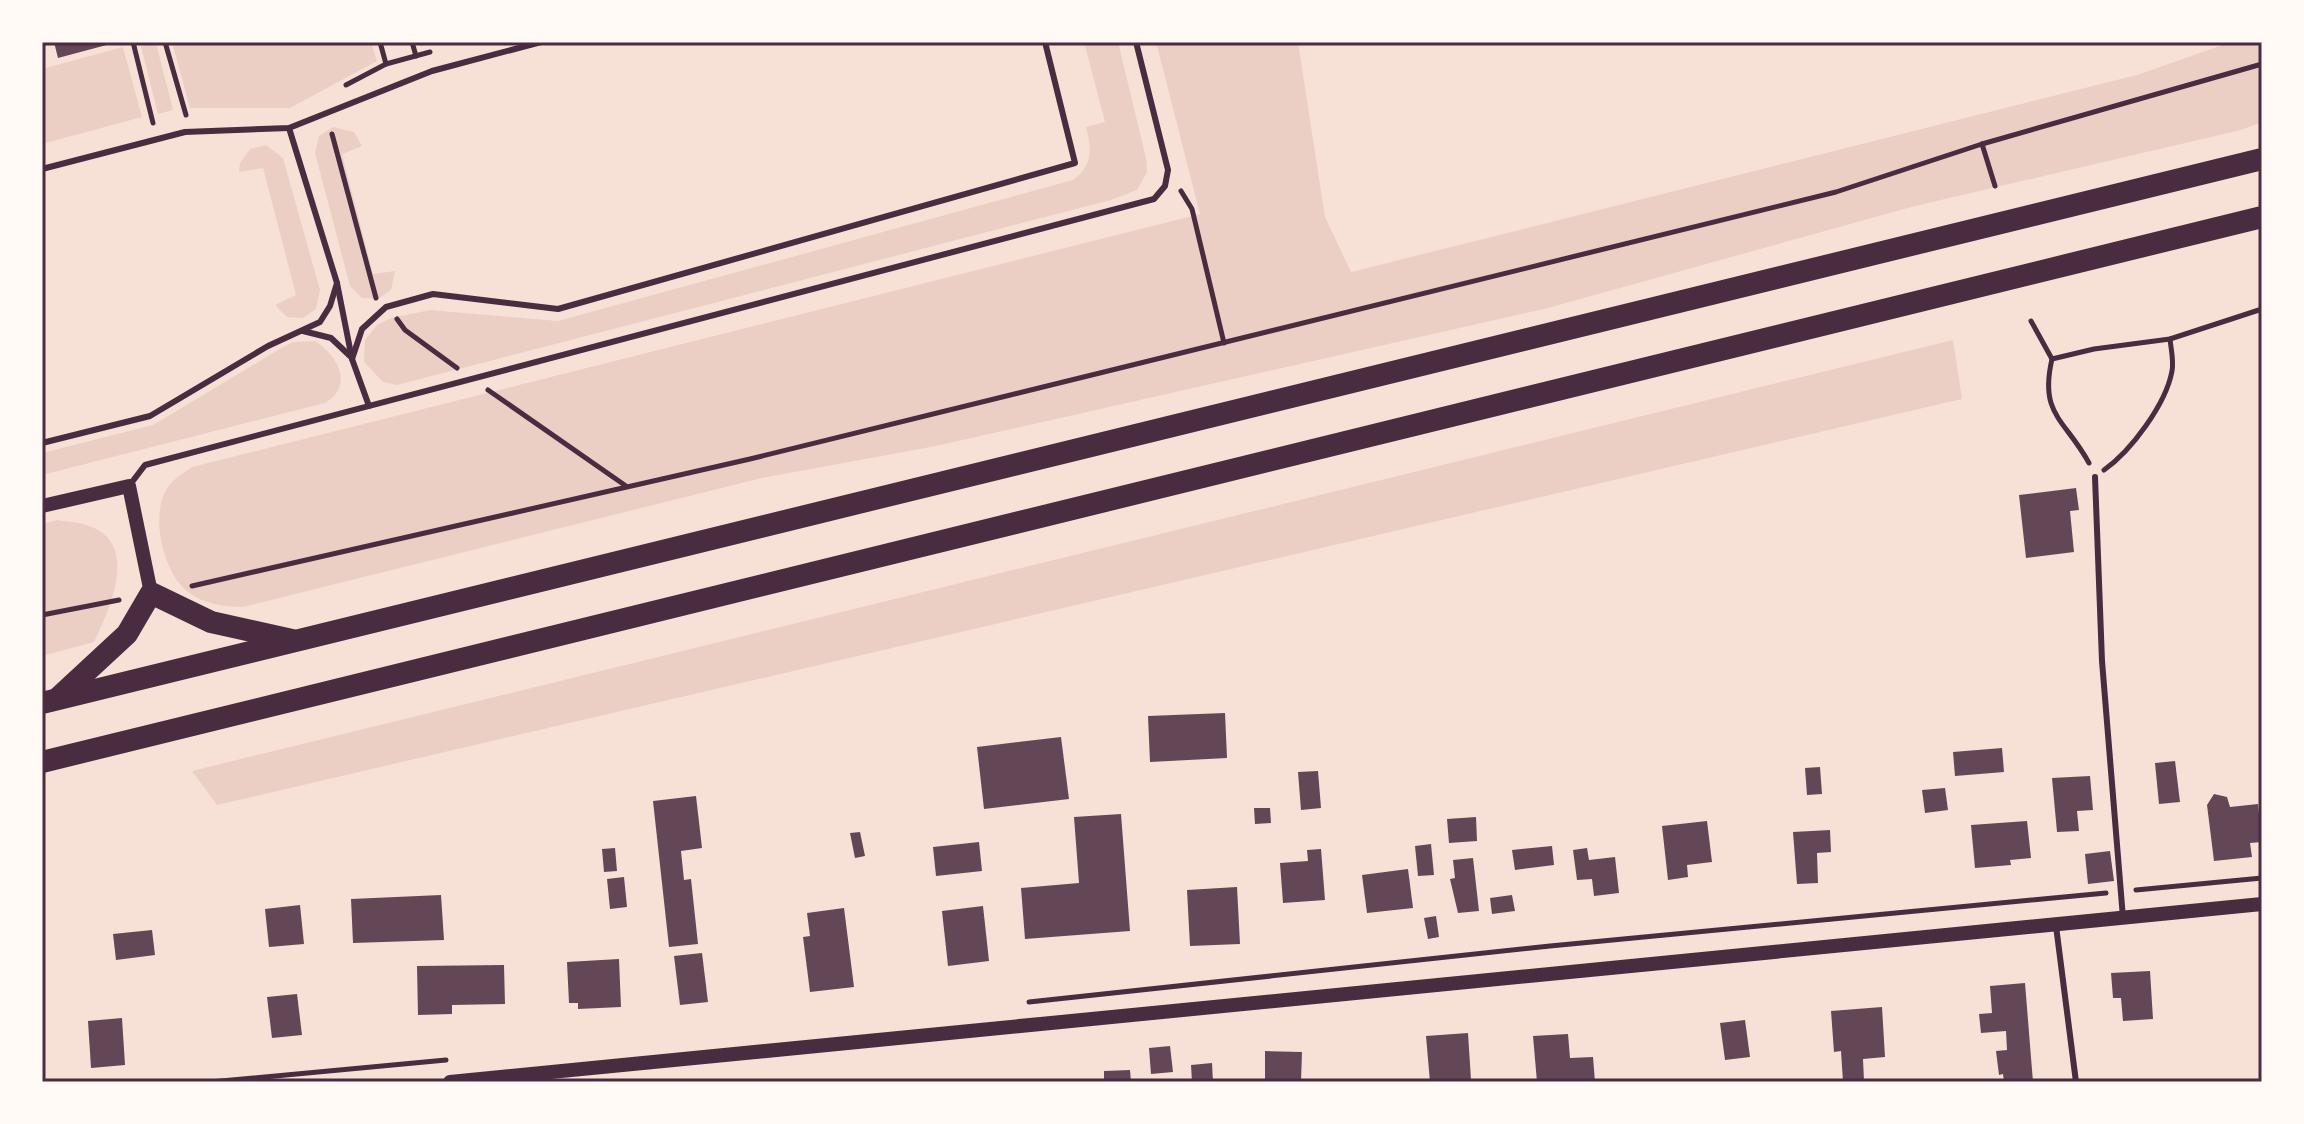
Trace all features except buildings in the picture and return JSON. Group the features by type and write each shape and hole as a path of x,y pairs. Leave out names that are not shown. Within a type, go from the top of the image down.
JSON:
{"highway":[{"path":"49,702 2262,159"},
{"path":"42,762 2262,217"},
{"path":"49,702 127,634 151,593 211,622 301,641"}],"street":[{"path":"42,506 129,486 151,593"},
{"path":"450,1082 2262,904"}],"lane":[{"path":"42,169 185,132 289,128 432,71 541,42"},
{"path":"352,359 362,329 386,307 433,294 558,309 1075,163 1045,42"},
{"path":"129,486 145,465 1154,199 1165,186 1168,170 1136,42"},
{"path":"289,128 337,283 352,359 369,406"},
{"path":"42,443 150,416 268,346 320,322 330,306 337,283"},
{"path":"303,331 331,338 352,359"},
{"path":"2095,477 2102,661 2123,918"},
{"path":"2056,926 2076,1082"}],"path":[{"path":"133,42 153,123"},
{"path":"165,42 186,115"},
{"path":"380,42 386,64"},
{"path":"412,42 416,56"},
{"path":"335,91 386,64 442,49"},
{"path":"184,588 765,456 1836,192 1982,144 2262,64"},
{"path":"175,117 201,115"},
{"path":"139,126 164,120"},
{"path":"332,134 372,296 405,330 626,486"},
{"path":"1982,144 1995,186"},
{"path":"1168,170 1192,209 1224,343"},
{"path":"2052,359 2094,349 2170,339 2262,309"},
{"path":"2031,321 2052,359 2046,384 2050,408 2095,477 2125,455 2163,396 2172,369 2170,339"},
{"path":"42,615 111,602"},
{"path":"1025,1003 1550,946 2262,878"},
{"path":"210,1082 458,1059"}],"shaded area":[{"path":"172,42 371,42 377,61 290,108 190,108"},
{"path":"1084,42 1118,42 1146,158 1147,172 1137,190 1111,200 397,385 383,382 364,362 365,340 377,325 391,318 430,310 558,321 1073,180 1084,169 1089,156 1086,127 1105,122"},
{"path":"1156,42 1298,42 1325,217 1351,272 2137,75 2231,42 2262,42 2262,122 2241,130 1915,206 1548,308 936,446 762,478 243,607 201,599 188,592 172,571 159,527 162,498 176,478 192,467 1200,214"},
{"path":"156,43 173,110 158,114 141,46"},
{"path":"123,47 142,117 42,144 42,69"},
{"path":"333,127 354,132 362,146 342,154 373,274 395,271 391,290 378,299 362,298 350,286 315,153 319,136"},
{"path":"266,145 283,158 320,290 316,309 303,318 287,317 275,305 296,295 263,168 239,172 240,163 250,149"},
{"path":"1953,340 1962,399 217,805 192,771"},
{"path":"315,341 330,354 340,370 339,388 325,403 42,475 42,453 153,425 283,347 293,342"},
{"path":"58,520 85,525 105,535 114,547 117,578 107,613 94,642 42,656 42,524"}]}
